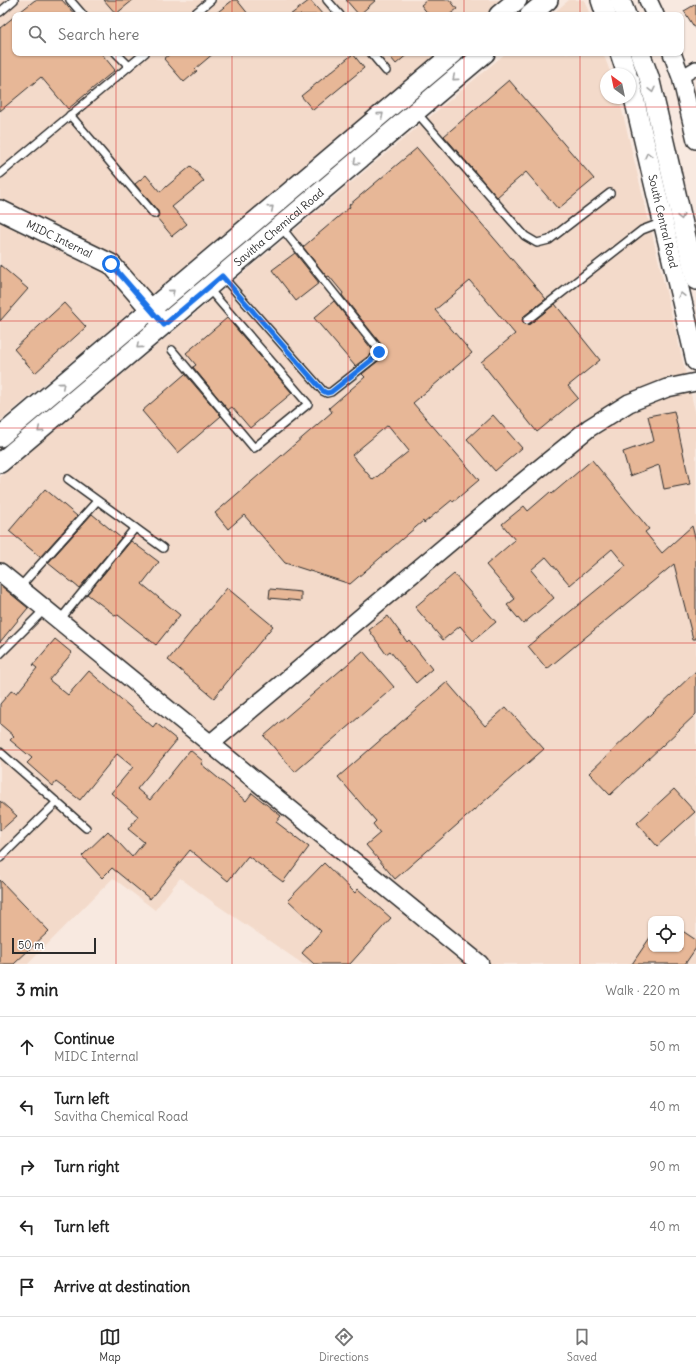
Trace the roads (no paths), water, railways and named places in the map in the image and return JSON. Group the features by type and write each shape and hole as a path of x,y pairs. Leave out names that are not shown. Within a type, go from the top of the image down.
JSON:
{"main road":[{"path":"503,12 517,0"},
{"path":"534,12 548,0"},
{"path":"601,0 605,12"},
{"path":"620,0 625,12"},
{"name":"Savitha Chemical Road","path":"0,437 450,56"},
{"name":"Savitha Chemical Road","path":"0,463 481,56"},
{"path":"621,56 625,68"},
{"name":"South Central Road","path":"641,56 649,77 696,280"},
{"name":"South Central Road","path":"635,104 696,361"},
{"name":"MIDC Internal","path":"0,210 111,264 164,325"}],"street":[{"path":"648,0 654,12"},
{"path":"673,56 681,77 696,140"},
{"path":"681,77 696,68"},
{"path":"210,744 492,507 590,428 630,403 667,388 696,382"},
{"path":"0,572 480,964"}],"lane":[{"path":"0,12 14,0"},
{"path":"70,0 80,12"},
{"path":"197,12 212,0"},
{"path":"327,0 337,12"},
{"path":"119,56 129,66"},
{"path":"0,174 141,56"},
{"path":"373,56 386,72"},
{"path":"416,112 525,236 537,242 549,240 610,193"},
{"path":"70,115 154,214"},
{"path":"528,320 642,230 663,222"},
{"path":"215,282 323,391 327,393 331,392 378,355 378,348 280,226"},
{"path":"172,350 254,448 308,404 215,282"},
{"path":"68,479 163,548"},
{"path":"19,588 97,500"},
{"path":"59,621 135,528"},
{"path":"0,654 45,609"},
{"path":"0,752 86,828"},
{"path":"0,858 57,802"}]}
